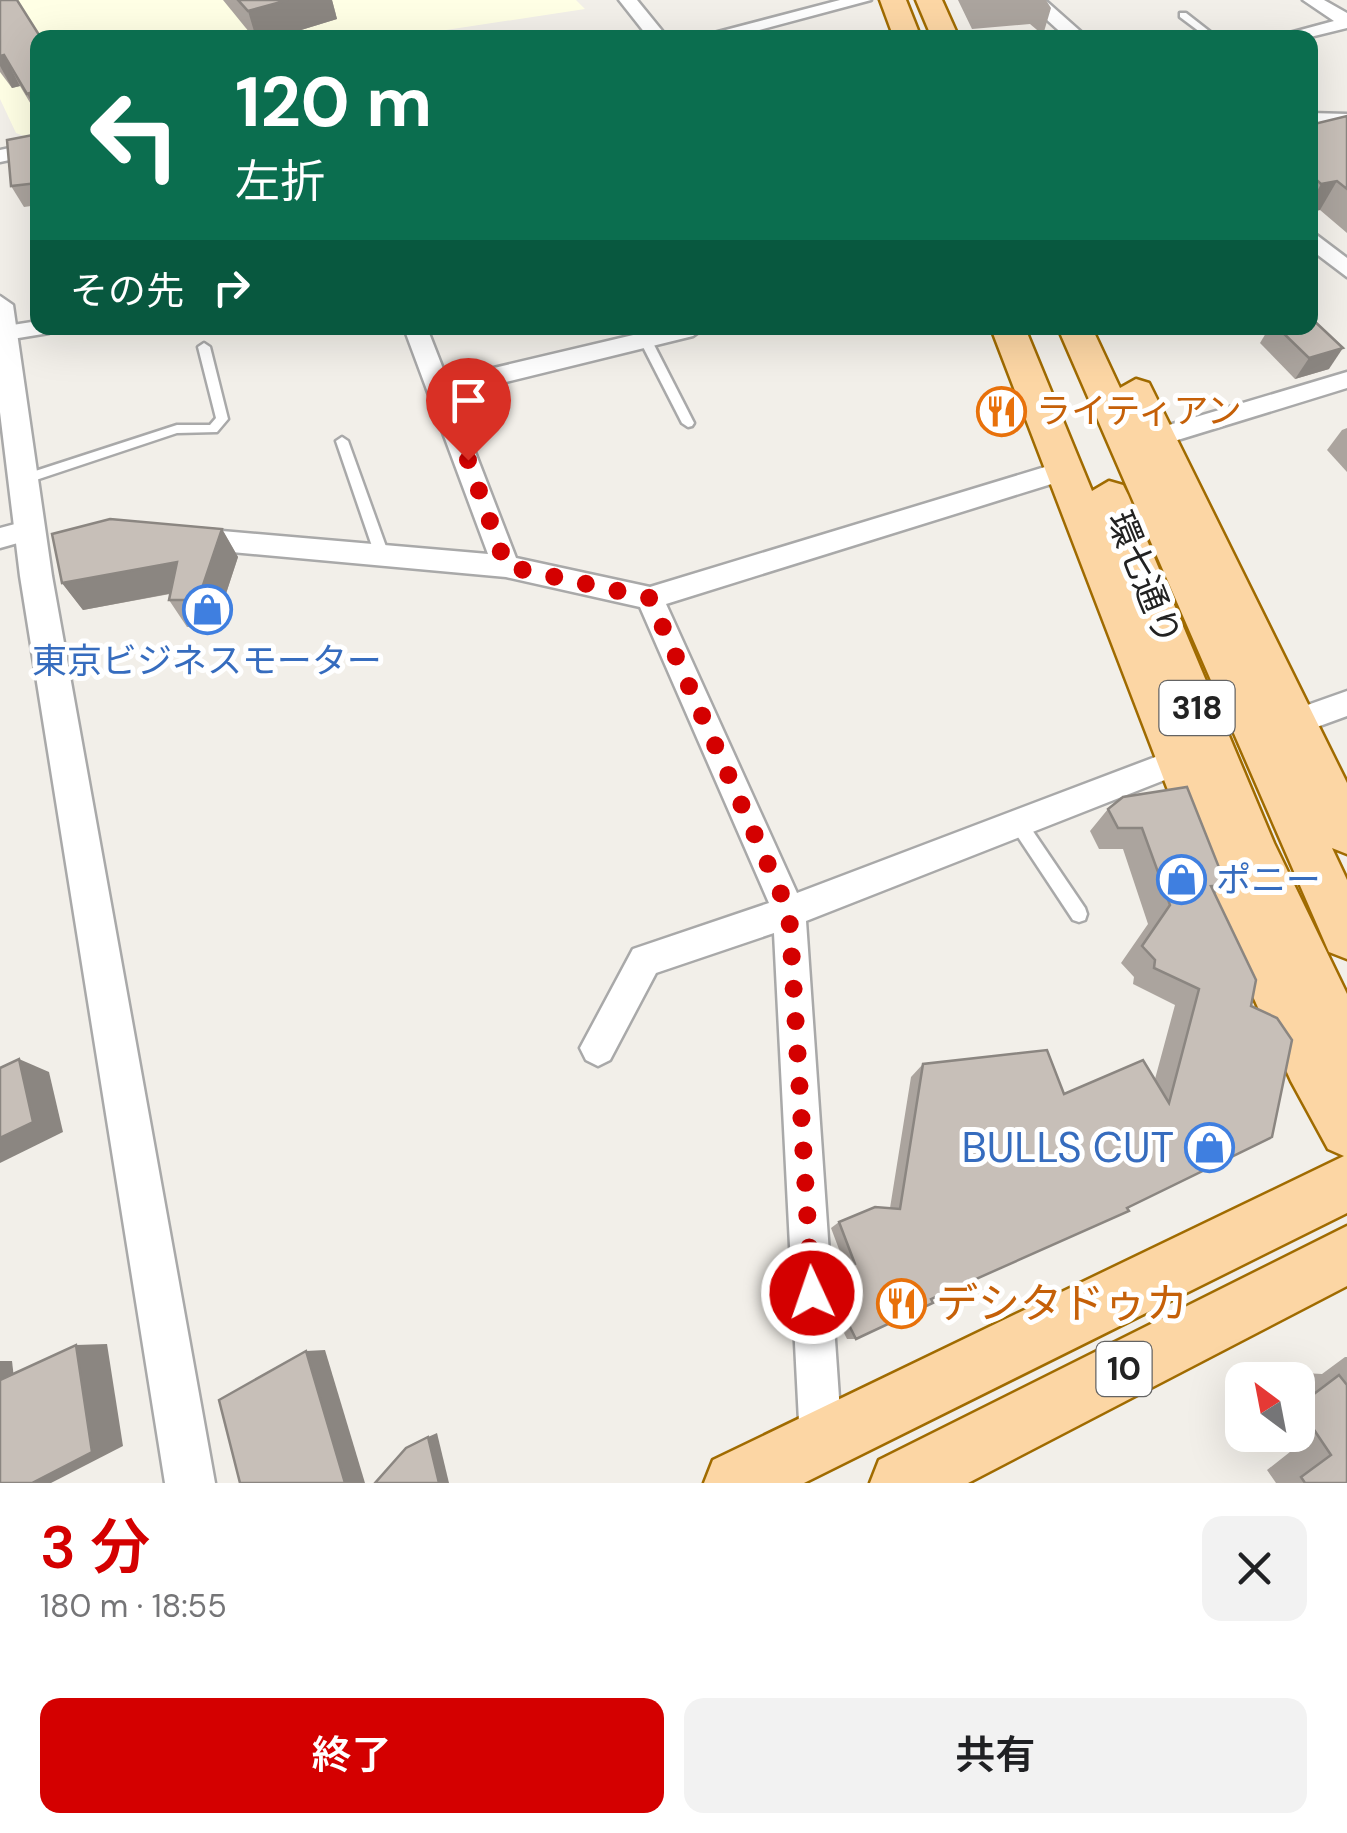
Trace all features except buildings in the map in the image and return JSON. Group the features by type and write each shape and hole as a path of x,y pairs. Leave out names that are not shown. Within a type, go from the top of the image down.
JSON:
{"main road":[{"path":"893,0 905,30"},
{"path":"929,0 942,30"},
{"path":"1011,335 1068,469 1179,762 1269,978 1347,1130"},
{"name":"318","path":"1072,342 1158,437 1347,832"},
{"name":"環七通り","path":"1072,342 1347,935"},
{"name":"環七通り","path":"1072,342 1270,886 1310,978 1347,1048"},
{"name":"10","path":"736,1483 1347,1183"},
{"name":"10","path":"902,1483 1347,1255"}],"street":[{"path":"628,0 653,30"},
{"path":"737,30 862,0"},
{"path":"1034,0 1069,30"},
{"path":"1312,0 1347,22"},
{"path":"1314,30 1347,22"},
{"path":"1318,119 1347,120"},
{"path":"0,156 30,150"},
{"path":"1318,244 1347,270"},
{"path":"15,322 33,544 190,1483"},
{"path":"419,335 506,566"},
{"path":"442,389 664,335"},
{"path":"1158,437 1347,380"},
{"path":"168,536 506,566 650,598 1068,469"},
{"path":"650,598 789,912 821,1442"},
{"path":"1294,722 1347,704"},
{"path":"598,1048 645,961 789,912 1179,762"}],"lane":[{"path":"1182,15 1203,30"},
{"path":"644,340 688,423"},
{"path":"25,479 176,428 213,429 222,419 204,347"},
{"path":"342,441 382,555"},
{"path":"1018,823 1079,914"}],"shaded area":[{"path":"0,0 576,0 585,9 446,30 30,30 30,138 16,133 0,99"}],"place":[{"name":"ライティアン","path":"1001,411"},
{"name":"東京ビジネスモーター","path":"207,609"},
{"name":"ポニー","path":"1181,880"},
{"name":"BULLS CUT","path":"1209,1147"},
{"name":"デシタドゥカ","path":"901,1303"}],"route":[{"path":"468,460 506,566 650,598 789,912 812,1293"}]}
